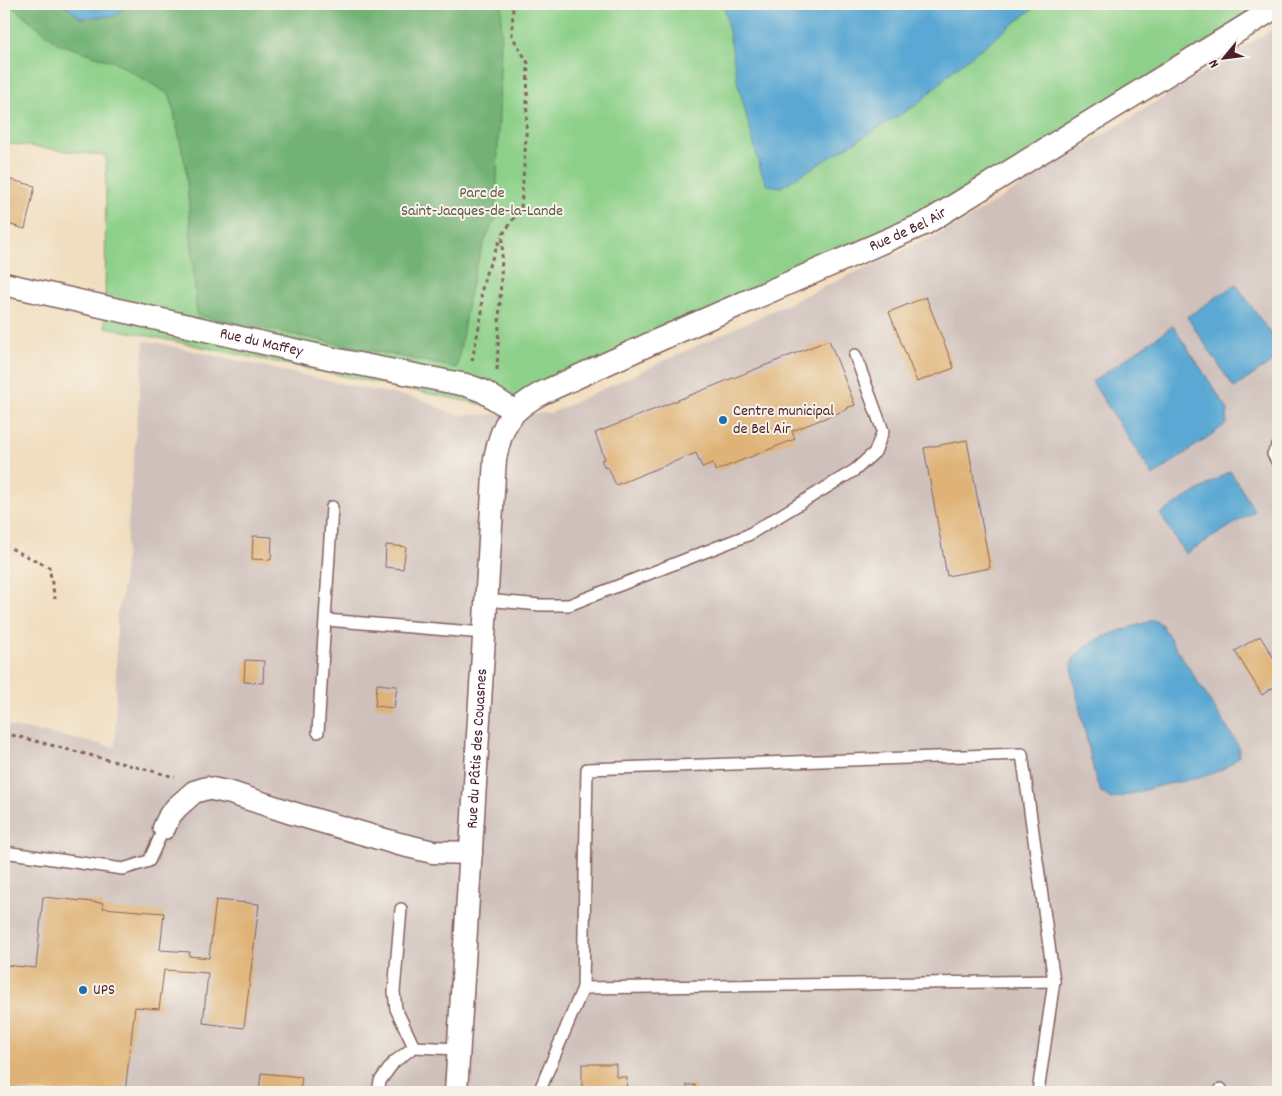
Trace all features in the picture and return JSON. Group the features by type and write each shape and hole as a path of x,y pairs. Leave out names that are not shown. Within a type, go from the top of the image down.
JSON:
{"street":[{"name":"Rue de Bel Air","path":"514,411 542,393 926,223 1278,6"},
{"name":"Rue du Maffey","path":"4,284 338,360 465,385 483,391 514,411"},
{"name":"Rue du Pâtis des Couasnes","path":"456,1092 495,459 498,441 505,424 514,411"},
{"path":"164,828 176,807 194,792 206,788 231,793 398,844 434,852 471,853"}],"lane":[{"path":"486,600 569,606 748,535 855,470 875,452 883,431 854,355"},
{"path":"1278,446 1273,454 1278,463"},
{"path":"318,732 332,508"},
{"path":"326,620 484,633"},
{"path":"540,1092 583,988 587,770 1022,754 1054,981 1038,1092"},
{"path":"4,852 123,869 149,861 164,828"},
{"path":"401,909 394,992 396,1009 414,1047"},
{"path":"583,988 1054,981"},
{"path":"378,1092 380,1080 394,1062 414,1047 458,1049"}],"path":[{"path":"465,385 482,312 481,293 486,273 502,234 521,208 526,138 528,63 512,36 514,4"},
{"path":"502,234 496,378 514,411"},
{"path":"4,544 49,567 55,599"},
{"path":"4,733 157,771 206,788"}],"shaded area":[{"path":"1278,26 1278,1092 4,1092 4,725 115,747 117,614 122,594 144,340 356,387 420,399 457,415 551,413 956,226"}],"green space":[{"name":"Parc de Saint-Jacques-de-la-Lande","path":"4,4 1264,4 975,195 514,411 105,327 106,156 4,143"},
{"path":"9,4 502,4 496,218 480,254 470,291 457,368 197,315 186,168 170,95 117,63 59,44"}],"water":[{"path":"62,4 128,4 115,16 81,18"},
{"path":"724,4 1039,4 952,71 918,104 781,187 767,185 761,171 738,84"},
{"path":"1236,284 1278,345 1278,358 1234,388 1187,317"},
{"path":"1173,326 1228,410 1226,424 1153,476 1092,382"},
{"path":"1230,471 1255,511 1185,554 1160,514"},
{"path":"1153,620 1161,624 1239,747 1239,756 1224,768 1206,776 1111,799 1101,792 1095,777 1073,678 1072,662 1079,653 1098,640"}],"building":[{"path":"4,178 35,186 25,229 4,223"},
{"path":"926,297 954,368 917,382 889,312"},
{"name":"Centre municipal de Bel Air","path":"829,340 855,405 848,409 792,431 795,439 715,471 713,463 702,467 696,453 616,485 608,467 605,468 601,460 605,459 595,433"},
{"path":"967,440 990,568 947,576 924,448"},
{"path":"253,536 272,537 271,560 252,559"},
{"path":"386,545 406,547 403,569 385,567"},
{"path":"1260,636 1278,665 1278,684 1262,695 1235,651"},
{"path":"245,660 264,661 263,683 244,682"},
{"path":"377,684 397,686 394,708 375,706"},
{"name":"UPS","path":"43,897 103,903 103,908 164,913 160,950 190,952 189,956 209,958 216,900 259,904 244,1028 203,1023 208,973 164,970 159,1009 135,1007 125,1092 37,1092 4,1089 4,965 36,968"},
{"path":"582,1064 616,1064 616,1077 627,1077 626,1092 582,1092"},
{"path":"261,1073 302,1077 300,1092 259,1092"},
{"path":"687,1085 695,1085 695,1092 687,1092"}],"place":[{"name":"Centre municipal de Bel Air","path":"723,420"},
{"name":"UPS","path":"83,990"}]}
